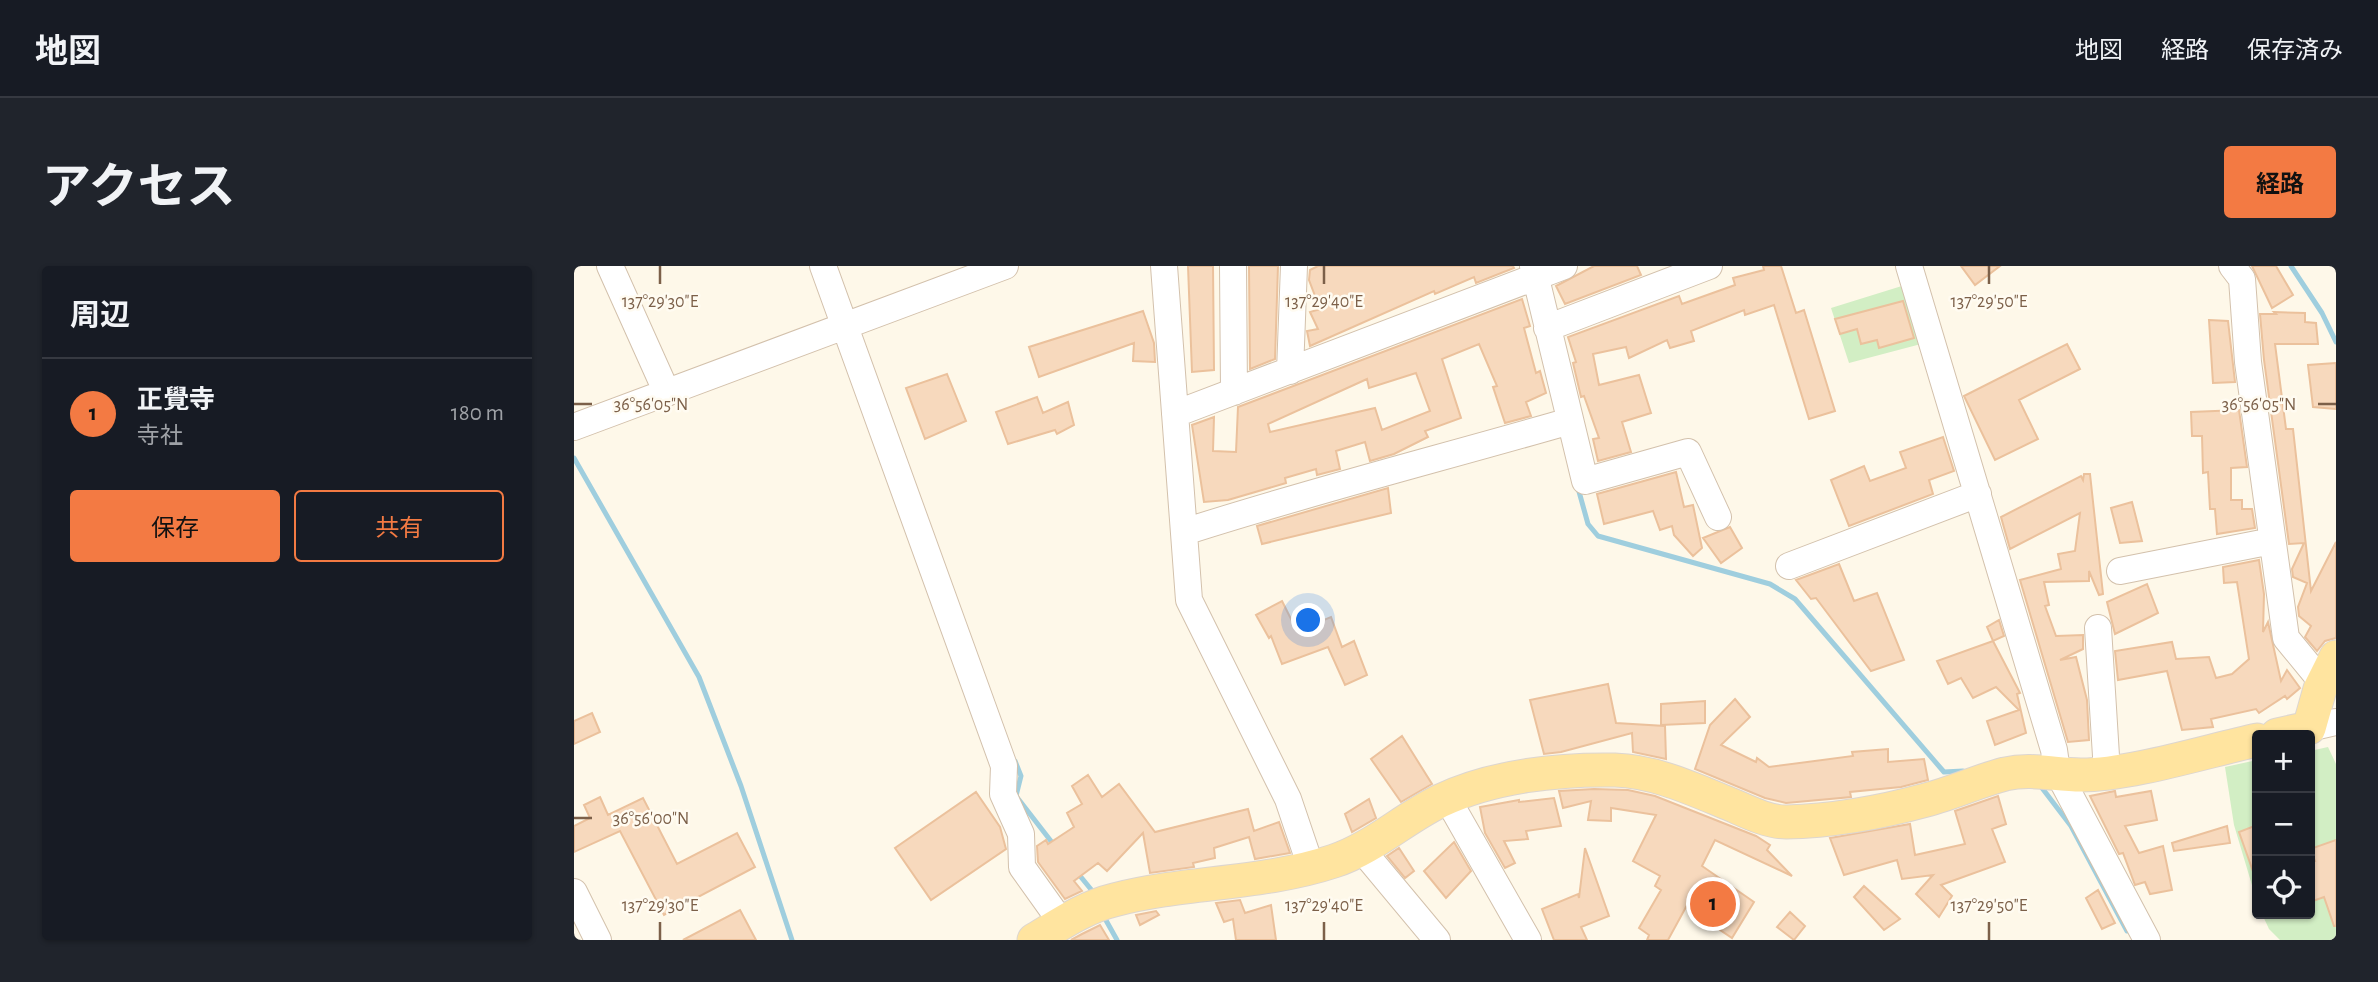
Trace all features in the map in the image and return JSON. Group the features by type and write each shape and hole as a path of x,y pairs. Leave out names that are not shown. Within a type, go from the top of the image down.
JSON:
{"main road":[{"path":"2300,730 2323,725 2330,670"},
{"path":"1034,940 1062,923 1113,900 1188,886 1273,878 1311,867 1362,850 1400,823 1447,798 1542,774 1620,770 1653,776 1760,817 1784,822 1851,814 1926,800 2004,775 2040,769 2081,775 2107,772 2252,741"}],"street":[{"path":"610,266 667,393"},
{"path":"823,266 1004,766 1003,794 1021,834 1022,867 1062,923"},
{"path":"574,428 1004,266"},
{"path":"1164,266 1189,600 1288,799 1311,867"},
{"path":"1233,266 1234,392"},
{"path":"1290,371 1294,266"},
{"path":"1175,414 1290,371 1535,271 1564,266"},
{"path":"1547,328 1709,266"},
{"path":"1909,266 2054,750 2057,771 2147,940"},
{"path":"2232,266 2242,279 2248,362 2286,638 2330,670"},
{"path":"1535,271 1585,481 1688,452 1718,517"},
{"path":"1184,532 1264,506 1330,490 1570,421"},
{"path":"1789,566 1978,494"},
{"path":"2120,571 2272,541"},
{"path":"2098,628 2107,772"},
{"path":"1447,798 1528,940"},
{"path":"1362,850 1437,940"},
{"path":"574,892 598,940"}],"green space":[{"path":"1905,285 1921,344 1849,363 1831,308"},
{"path":"2328,747 2336,764 2336,940 2280,940 2269,929 2264,919 2315,919 2315,750"},
{"path":"2252,761 2252,885 2234,825 2225,767"}],"building":[{"path":"1188,266 1213,266 1214,370 1192,372"},
{"path":"1249,266 1278,266 1275,359 1250,369"},
{"path":"1318,266 1514,268 1476,283 1474,277 1435,294 1434,291 1310,346 1307,331 1318,329 1310,312 1320,309 1309,280 1310,270"},
{"path":"1594,266 1637,266 1641,275 1565,304 1556,286"},
{"path":"1763,266 1781,266 1796,313 1804,310 1835,411 1809,419 1774,305 1745,315 1744,310 1691,331 1694,341 1670,348 1667,340 1629,358 1626,347 1593,354 1599,385 1639,375 1651,413 1622,422 1631,452 1598,461 1593,439 1599,438 1584,396 1581,397 1573,363 1576,362 1568,337 1679,296 1682,304 1735,285 1733,278 1764,270"},
{"path":"1961,266 2000,266 1975,285"},
{"path":"2252,266 2276,266 2293,295 2272,308"},
{"path":"1522,299 1530,326 1524,328 1536,373 1540,371 1546,393 1526,402 1531,416 1505,423 1493,387 1497,386 1479,344 1442,359 1461,418 1425,431 1428,437 1394,454 1370,461 1365,442 1336,451 1340,469 1317,475 1316,469 1285,478 1286,483 1228,500 1204,502 1192,425 1214,417 1213,451 1236,452 1238,407","holes":["1416,373 1430,411 1382,430 1375,408 1270,432 1268,424 1367,379 1369,388"]},
{"path":"1903,301 1914,338 1879,348 1877,340 1861,344 1857,329 1840,334 1835,319"},
{"path":"1143,311 1154,343 1155,362 1133,361 1134,343 1039,377 1029,347"},
{"path":"2274,312 2305,313 2305,322 2316,323 2318,344 2275,344 2286,429 2293,429 2311,591 2336,542 2336,638 2325,641 2317,651 2305,637 2311,626 2299,616 2298,607 2307,583 2293,577 2292,569 2304,543 2289,544 2264,360 2260,314 2276,314"},
{"path":"2209,320 2228,321 2235,382 2213,383"},
{"path":"2067,344 2080,369 2019,400 2038,439 1995,460 1964,396"},
{"path":"2336,363 2336,409 2313,407 2308,365"},
{"path":"947,374 966,421 925,439 906,388"},
{"path":"1037,397 1043,413 1068,402 1074,425 1057,434 1055,430 1008,444 996,412"},
{"path":"2239,410 2247,467 2231,468 2231,500 2242,500 2242,509 2252,509 2255,528 2217,534 2215,509 2210,509 2208,472 2203,473 2202,436 2192,436 2191,412"},
{"path":"1943,437 1954,471 1929,480 1933,494 1849,526 1831,480 1864,466 1870,481 1906,468 1900,452"},
{"path":"1676,472 1684,507 1693,505 1702,548 1693,556 1674,535 1672,526 1660,530 1653,511 1604,524 1597,494"},
{"path":"2084,474 2090,474 2103,594 2099,595 2089,571 2089,581 2044,582 2049,605 2045,606 2056,636 2083,635 2083,649 2060,660 2076,657 2087,700 2089,740 2068,742 2020,580 2061,569 2058,554 2075,551 2080,513 2010,549 2001,517 2081,476 2083,480"},
{"path":"1388,488 1391,513 1262,544 1257,526"},
{"path":"2132,502 2142,541 2120,543 2111,508"},
{"path":"1730,527 1742,548 1721,563 1703,538"},
{"path":"2259,560 2264,594 2263,632 2268,622 2281,681 2287,670 2300,688 2287,699 2285,696 2259,713 2256,709 2211,719 2213,727 2182,730 2167,671 2118,680 2115,651 2172,642 2176,659 2209,657 2216,678 2232,674 2249,659 2237,582 2224,583 2223,567"},
{"path":"1839,564 1854,601 1877,593 1904,660 1871,671 1816,598 1811,599 1796,580"},
{"path":"2147,584 2158,613 2115,634 2107,602"},
{"path":"1282,601 1297,631 1331,617 1342,647 1354,641 1367,675 1345,685 1328,647 1282,664 1271,636 1269,638 1256,615"},
{"path":"1999,620 2004,636 1993,641 1987,627"},
{"path":"1993,641 2020,693 2017,694 2026,733 1995,745 1987,721 2019,710 1996,687 1973,698 1961,678 1948,684 1937,661"},
{"path":"1608,684 1616,723 1665,726 1666,759 1633,752 1632,733 1544,754 1530,700"},
{"path":"1735,699 1750,717 1721,745 1756,762 1757,758 1769,767 1853,756 1852,752 1888,749 1888,762 1924,759 1928,780 1901,787 1850,792 1851,797 1786,803 1765,798 1695,769 1710,725"},
{"path":"1705,701 1705,723 1661,725 1661,704"},
{"path":"592,713 600,732 574,744 574,721"},
{"path":"1402,736 1432,784 1401,802 1371,759"},
{"path":"1088,775 1102,797 1119,784 1155,832 1248,809 1254,831 1279,822 1290,853 1255,859 1249,837 1214,848 1215,858 1193,863 1194,867 1150,873 1143,833 1107,871 1098,863 1074,881 1082,891 1065,899 1038,862 1037,846 1046,840 1048,844 1074,827 1067,813 1082,804 1072,786"},
{"path":"1628,790 1655,796 1756,836 1770,845 1767,850 1792,876 1715,840 1702,866 1754,902 1732,938 1686,907 1668,940 1647,940 1649,935 1639,928 1661,890 1655,886 1660,876 1633,861 1656,815 1611,808 1611,821 1588,820 1591,801 1563,808 1559,791"},
{"path":"2115,791 2116,797 2151,791 2157,820 2125,826 2139,853 2163,846 2172,890 2150,894 2145,882 2135,885 2123,853 2119,854 2090,796"},
{"path":"976,792 1000,827 1006,849 931,900 895,848"},
{"path":"1998,796 2006,824 1992,829 2005,862 1941,885 1952,896 1939,917 1916,894 1933,875 1902,879 1897,860 1844,875 1830,838 1910,824 1915,855 1965,844 1955,811"},
{"path":"600,797 608,815 643,798 677,864 737,833 755,867 664,915 620,831 574,852 574,826 590,818 584,805"},
{"path":"1554,798 1561,826 1526,831 1528,839 1504,841 1515,863 1505,868 1485,833 1480,807 1519,800"},
{"path":"1369,799 1376,818 1352,832 1345,814"},
{"path":"2227,826 2230,843 2174,851 2172,843"},
{"path":"2252,827 2252,869 2239,832"},
{"path":"2336,840 2336,926 2324,897 2315,900 2315,847"},
{"path":"1454,842 1471,871 1446,898 1424,871"},
{"path":"1399,848 1414,871 1405,878 1387,856"},
{"path":"1585,848 1609,916 1581,927 1587,940 1554,940 1542,909 1578,894 1579,898"},
{"path":"1864,886 1900,919 1884,930 1854,897"},
{"path":"2098,890 2115,923 2102,929 2086,898"},
{"path":"1240,900 1245,913 1271,905 1276,940 1236,940 1233,919 1224,922 1216,903"},
{"path":"740,910 756,940 683,940"},
{"path":"1156,911 1159,915 1140,925 1136,915"},
{"path":"1790,912 1805,926 1794,940 1777,927"},
{"path":"1100,925 1109,940 1071,940 1082,934"}],"waterway":[{"path":"2291,266 2322,313 2336,342"},
{"path":"574,458 699,677 741,786 792,940"},
{"path":"1578,488 1588,524 1598,536 1770,584 1795,599 1944,772 1963,771"},
{"path":"1015,761 1021,776 1016,796 1054,845"},
{"path":"2039,784 2071,826 2127,931"},
{"path":"1076,871 1094,893"},
{"path":"1103,915 1117,940"}],"place":[{"name":"正覺寺","path":"1713,904"}]}
